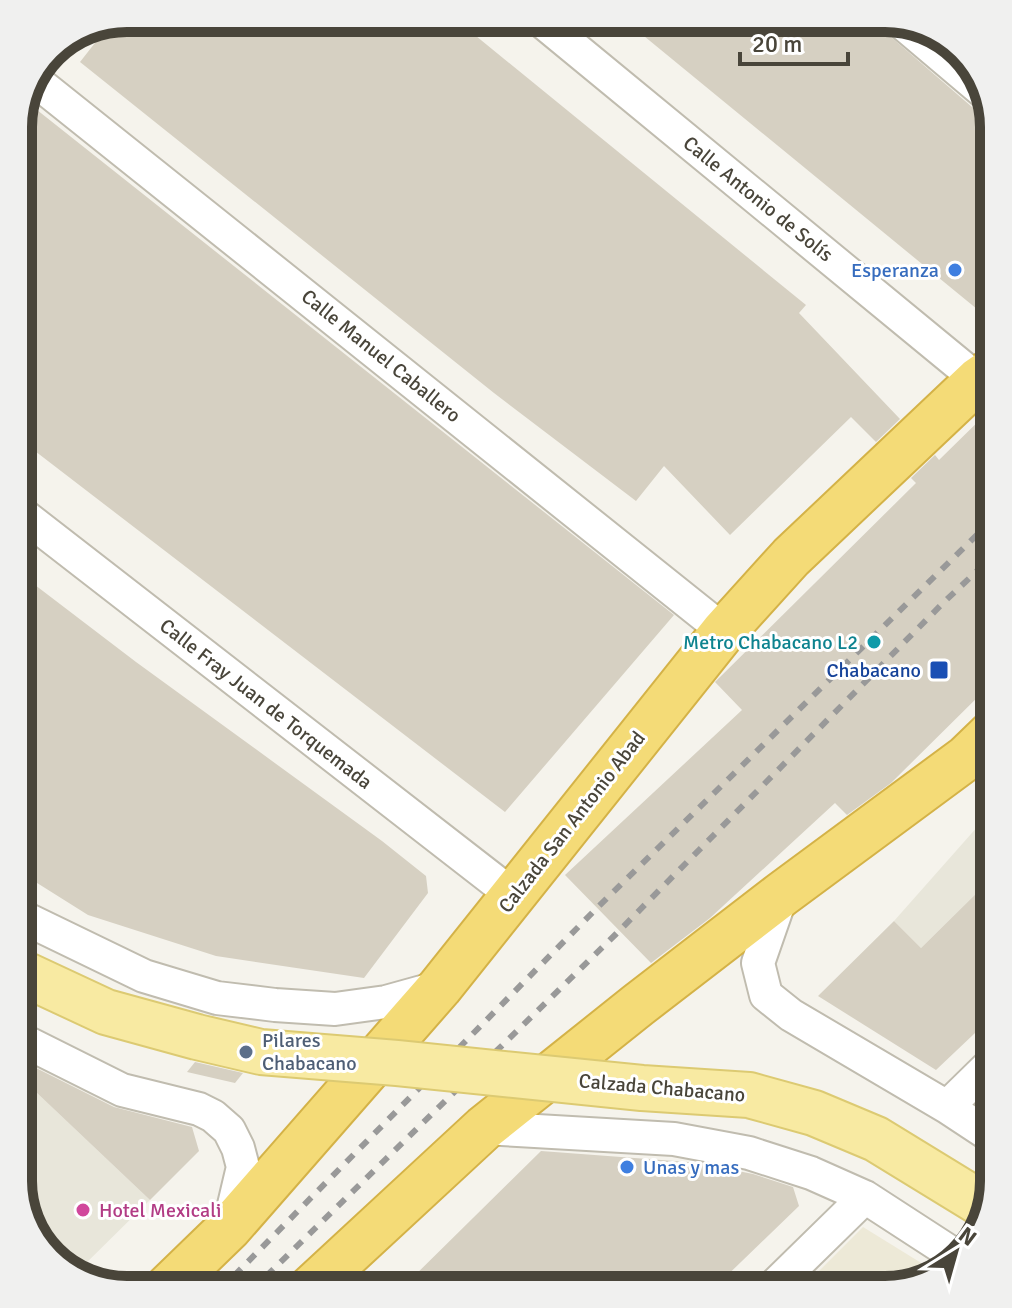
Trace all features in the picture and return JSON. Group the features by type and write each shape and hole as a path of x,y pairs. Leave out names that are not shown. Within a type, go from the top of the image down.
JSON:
{"highway":[{"name":"Calzada San Antonio Abad","path":"179,1276 229,1228 440,987 724,631 791,557 980,381"},
{"path":"324,1276 484,1128 638,1005 980,744"}],"main road":[{"name":"Calzada Chabacano","path":"32,978 106,1012 261,1052 642,1088 749,1095 814,1113 876,1139 978,1201"}],"street":[{"name":"Calle Antonio de Solís","path":"556,32 980,370"},
{"path":"922,39 965,76"},
{"name":"Calle Manuel Caballero","path":"42,86 724,631"},
{"name":"Calle Fray Juan de Torquemada","path":"32,522 514,896"},
{"path":"782,894 758,963 766,995 791,1015 980,1129"},
{"path":"32,922 144,976 217,998 335,1009 386,1002 440,987"},
{"path":"32,1045 122,1090 199,1109 229,1130 243,1167 229,1228"},
{"path":"947,1107 980,1075"},
{"path":"484,1128 674,1139 761,1157 811,1173 865,1197 949,1251"},
{"path":"784,1276 865,1197"}],"shaded area":[{"path":"980,824 980,890 921,948 894,921"},
{"path":"32,1088 150,1200 84,1265 64,1252 42,1223 33,1194"},
{"path":"863,1227 926,1266 898,1275 814,1276"}],"building":[{"path":"127,32 471,32 806,305 799,313 900,419 876,442 851,417 730,535 664,466 636,501 494,393 80,62 100,36"},
{"path":"639,32 885,32 979,112 980,312"},
{"path":"34,108 674,615 505,812 32,449"},
{"name":"Metro Chabacano L2","path":"980,420 980,695 891,783 847,815 835,803 710,918 651,963 565,875 742,710 715,682 916,483 911,478 935,455 939,460"},
{"path":"32,583 382,841 426,876 428,893 364,978 216,956 88,915 32,880"},
{"path":"980,890 980,1028 936,1070 818,996 894,921 921,948"},
{"path":"195,1062 243,1073 235,1083 187,1072"},
{"path":"32,1066 114,1107 192,1127 199,1151 150,1200 32,1088"},
{"path":"541,1151 701,1163 753,1174 793,1187 799,1206 726,1276 414,1276"}],"railway":[{"path":"234,1276 594,911 980,532"},
{"path":"266,1276 616,934 980,568"}],"place":[{"name":"Esperanza","path":"955,270"},
{"name":"Metro Chabacano L2","path":"874,642"},
{"name":"Chabacano","path":"939,670"},
{"name":"Pilares Chabacano","path":"246,1052"},
{"name":"Unas y mas","path":"627,1167"},
{"name":"Hotel Mexicali","path":"83,1210"}]}
